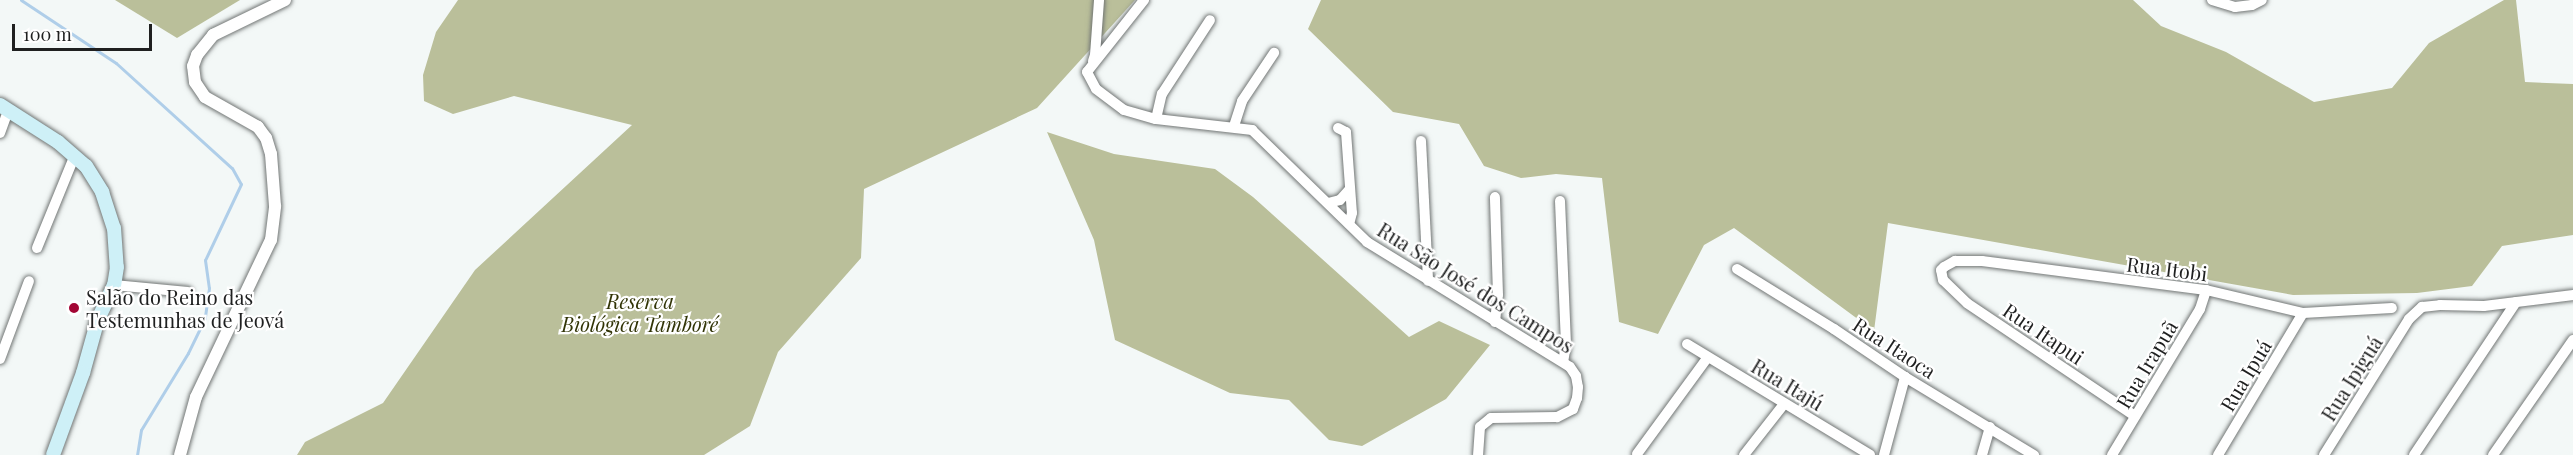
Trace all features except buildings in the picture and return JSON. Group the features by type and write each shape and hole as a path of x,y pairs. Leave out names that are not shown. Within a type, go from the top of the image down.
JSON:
{"main road":[{"path":"4,108 75,155 95,179 109,209 117,250 114,285 98,319 83,374 53,455"}],"street":[{"path":"180,455 196,396 271,240 275,206 271,154 266,138 258,127 205,97 195,82 194,66 197,55 213,35 285,0"},
{"path":"1087,72 1095,55 1099,0"},
{"path":"1087,72 1144,0"},
{"path":"2212,0 2235,8 2252,5 2262,0"},
{"path":"1156,119 1161,94 1210,20"},
{"path":"1234,126 1242,101 1274,52"},
{"name":"Rua São José dos Campos","path":"1087,72 1096,89 1113,104 1124,110 1156,119 1234,126 1252,130 1328,202 1366,242 1563,362 1576,376 1578,398 1573,409 1557,417 1491,418 1480,427 1478,450 1485,455"},
{"path":"0,133 4,108"},
{"path":"1338,128 1346,132 1352,213 1349,224"},
{"path":"1420,141 1428,281"},
{"path":"38,248 75,155"},
{"path":"1328,202 1341,200 1350,189"},
{"path":"1495,197 1498,295 1495,322"},
{"path":"1560,201 1566,344 1563,362"},
{"name":"Rua Itobi","path":"1941,273 1949,262 1982,261 2206,290 2303,313 2392,308"},
{"name":"Rua Itaoca","path":"1737,269 1834,329 1905,377 2034,455"},
{"name":"Rua Itapui","path":"1941,273 1947,286 1967,303 2135,416"},
{"path":"0,360 29,281"},
{"path":"114,285 188,292"},
{"name":"Rua Irapuã","path":"2112,455 2200,309 2206,290"},
{"path":"2414,455 2516,302 2573,295"},
{"name":"Rua Ipiguá","path":"2324,455 2409,319 2422,307 2516,302"},
{"name":"Rua Ipuá","path":"2218,455 2303,313"},
{"path":"2493,455 2573,340"},
{"name":"Rua Itajú","path":"1687,344 1870,455"},
{"path":"1637,454 1708,357"},
{"path":"1884,455 1905,377"},
{"path":"1744,455 1784,404"},
{"path":"1982,455 1990,427"}],"green space":[{"path":"115,0 240,0 177,38"},
{"name":"Reserva Biológica Tamboré","path":"458,0 1135,0 1037,108 864,189 861,258 778,352 750,426 704,455 297,455 305,442 383,403 475,270 632,125 514,96 453,114 424,101 423,75 436,32"},
{"path":"1321,0 2133,0 2161,26 2226,52 2314,102 2392,88 2429,43 2504,0 2516,0 2525,82 2573,84 2573,235 2502,246 2472,286 2417,293 2293,295 1888,223 1874,331 1734,228 1704,245 1658,334 1619,322 1602,178 1556,174 1521,178 1484,166 1459,124 1393,112 1308,29"},
{"path":"1047,132 1114,154 1215,169 1253,197 1409,337 1439,321 1490,345 1446,399 1362,446 1329,440 1289,400 1230,393 1115,340 1094,240"}],"waterway":[{"path":"21,0 116,63 232,168 241,184 205,260 209,288 205,318 188,353 141,430 137,455"}],"place":[{"name":"Salão do Reino das Testemunhas de Jeová","path":"74,308"}]}
